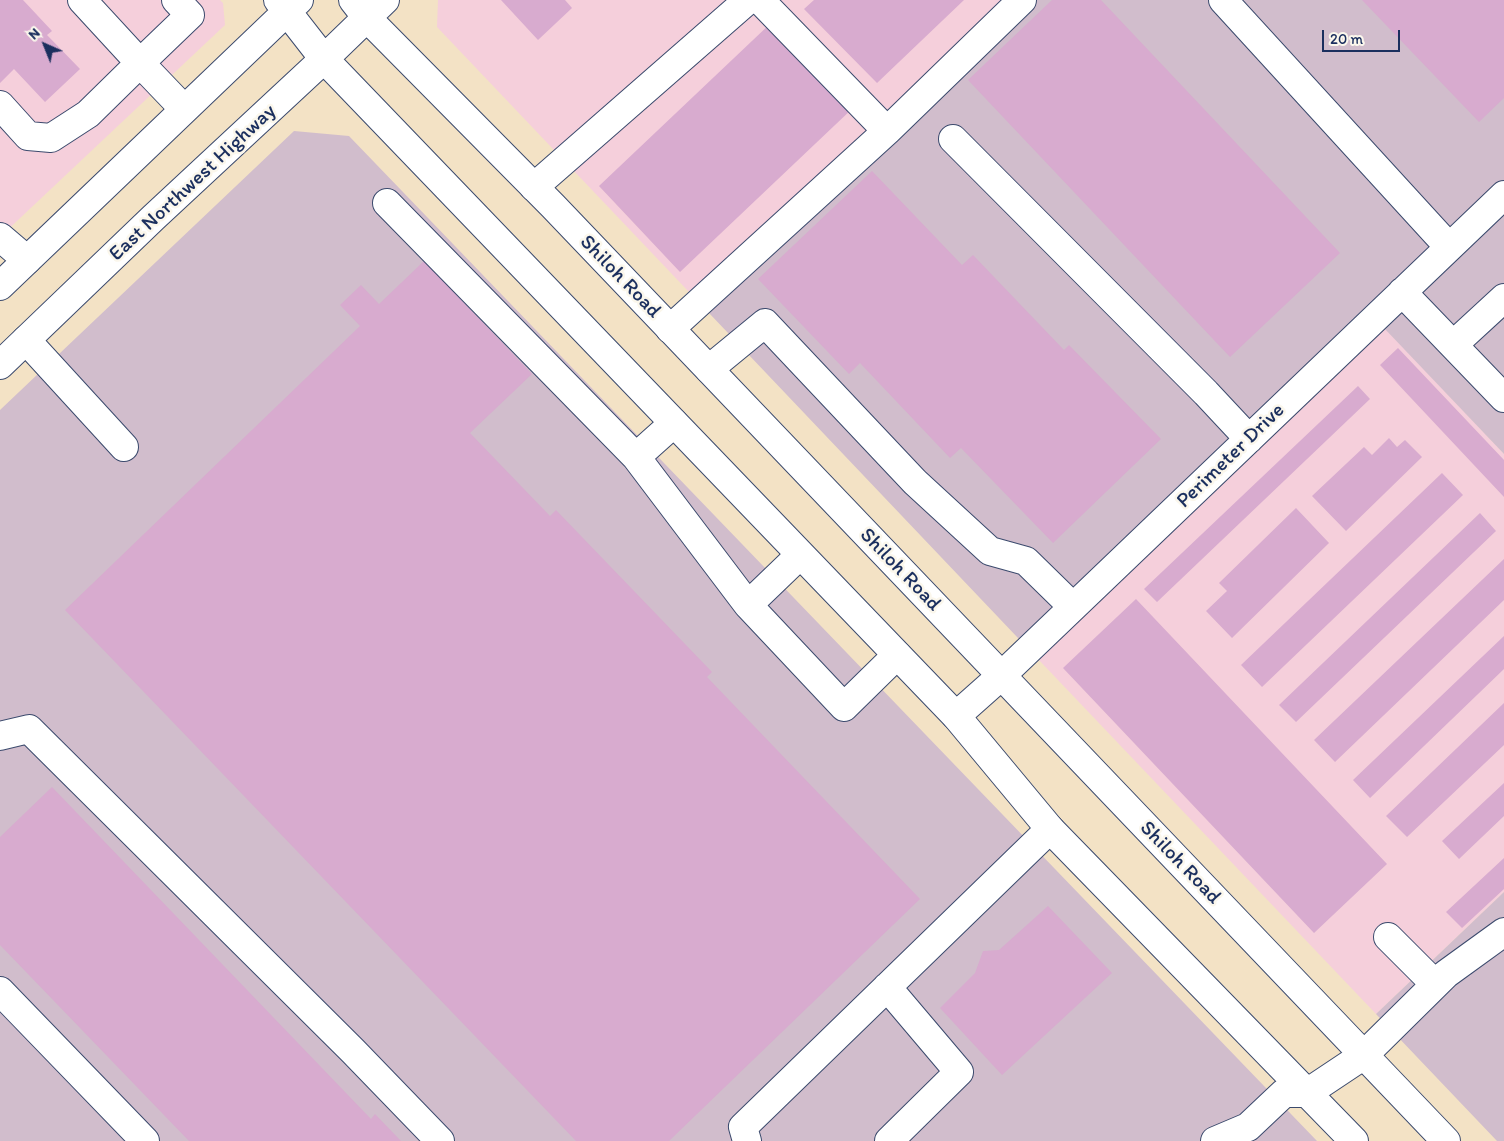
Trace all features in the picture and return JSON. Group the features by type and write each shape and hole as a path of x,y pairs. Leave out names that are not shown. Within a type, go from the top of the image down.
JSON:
{"main road":[{"path":"82,0 184,109"},
{"path":"0,105 28,136 51,138 88,114 190,15 176,0"},
{"path":"534,187 748,0"},
{"path":"760,0 887,131"},
{"path":"670,329 887,131 1022,0"},
{"path":"1223,0 1449,247"},
{"path":"0,286 184,109 288,4 324,60 956,716 1050,829 1354,1141"},
{"name":"Shiloh Road","path":"368,6 534,187 1446,1141"},
{"name":"East Northwest Highway","path":"0,365 153,218 324,60 368,6"},
{"path":"953,139 1199,386 1249,439"},
{"name":"Perimeter Drive","path":"956,716 1001,676 1504,194"},
{"path":"387,203 636,457 748,605 844,707 897,655"},
{"path":"0,236 27,260"},
{"path":"1402,292 1504,398"},
{"path":"1453,345 1504,298"},
{"path":"709,369 765,323 914,482 990,551 1026,561 1073,607"},
{"path":"26,340 124,447"},
{"path":"636,457 674,424"},
{"path":"748,605 800,555"},
{"path":"0,736 29,729 353,1051 440,1141"},
{"path":"747,1141 743,1127 1050,829"},
{"path":"1215,1141 1255,1134 1284,1093 1307,1093 1364,1055 1446,974 1504,932"},
{"path":"1388,937 1435,984"},
{"path":"887,987 959,1072 889,1141"},
{"path":"0,991 145,1141"}],"shaded area":[{"path":"0,0 220,0 223,3 225,25 0,237"},
{"path":"438,0 1032,0 709,313 437,27"},
{"path":"1032,0 1504,0 1504,454 1384,328 1037,658 709,313"},
{"path":"294,131 349,136 1317,1141 0,1141 0,410"},
{"path":"1384,327 1504,454 1504,892 1376,1014 1037,658"},
{"path":"1504,892 1504,1141 1497,1141 1376,1014"}],"building":[{"path":"0,0 23,0 52,31 47,35 80,69 45,102 14,69 0,83"},
{"path":"501,0 565,0 572,8 538,40"},
{"path":"814,0 964,0 877,83 804,9"},
{"path":"1052,0 1101,0 1340,253 1230,357 968,80"},
{"path":"1362,0 1504,0 1504,98 1479,122"},
{"path":"772,22 854,107 680,272 599,186"},
{"path":"872,171 962,265 973,255 1064,350 1069,345 1161,439 1053,543 961,448 950,458 860,363 849,374 758,279"},
{"path":"424,261 532,374 470,433 550,516 556,510 712,672 707,677 920,899 669,1141 576,1141 65,610 360,326 340,305 361,285 379,304"},
{"path":"1398,348 1504,460 1504,497 1380,365"},
{"path":"1358,386 1370,399 1157,602 1144,589"},
{"path":"1389,438 1397,447 1405,440 1422,457 1346,531 1312,496 1364,447 1372,455"},
{"path":"1442,473 1463,495 1262,687 1241,665"},
{"path":"1296,508 1329,543 1232,638 1206,611 1227,591 1219,583"},
{"path":"1480,513 1496,531 1296,722 1279,705"},
{"path":"1504,559 1504,600 1335,762 1314,740"},
{"path":"1136,599 1387,864 1314,933 1063,668"},
{"path":"1504,636 1504,669 1370,798 1353,780"},
{"path":"1504,703 1504,745 1407,837 1386,816"},
{"path":"1504,783 1504,816 1459,859 1442,841"},
{"path":"52,787 371,1119 375,1114 401,1141 189,1141 0,945 0,837"},
{"path":"1504,858 1504,889 1462,928 1446,912"},
{"path":"1048,906 1112,973 1002,1075 940,1008 975,973 983,951 999,950"}]}
